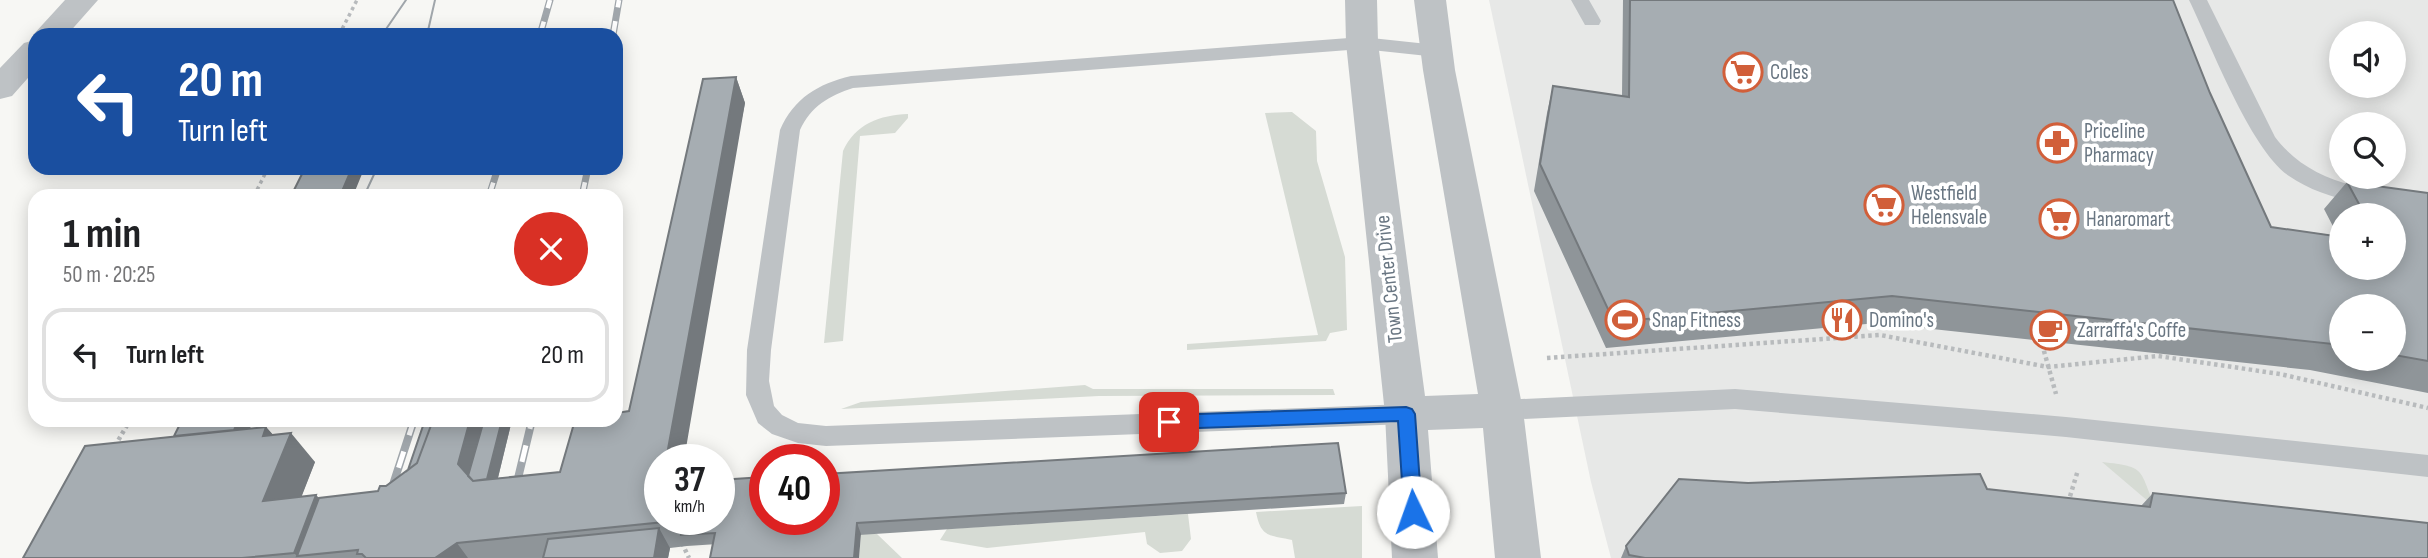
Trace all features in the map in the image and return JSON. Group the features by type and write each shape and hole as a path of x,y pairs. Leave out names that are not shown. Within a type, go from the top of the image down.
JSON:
{"street":[{"path":"56,28 82,0"},
{"name":"Town Center Drive","path":"1361,0 1362,43 1406,414 1415,558"},
{"path":"1430,0 1502,410 1518,558"},
{"path":"0,88 28,58"},
{"path":"1406,414 1502,410"}],"lane":[{"path":"1580,0 1592,21"},
{"path":"2198,0 2274,154 2321,185 2366,196 2428,206"},
{"path":"1406,414 814,436 772,424 762,409 757,393 760,351 790,130 796,114 821,94 852,82 1362,43 1437,51"},
{"path":"1502,410 1735,399 2066,427 2428,466"}],"path":[{"path":"343,28 357,0"},
{"path":"1547,358 1880,335 2048,367 2158,356 2280,374 2428,408"},
{"path":"2042,344 2058,402"},
{"path":"113,451 126,427"},
{"path":"2063,514 2078,470"},
{"path":"681,539 689,558"}],"shaded area":[{"name":"Westfield Helensvale","path":"1489,0 2428,0 2428,558 1611,558 1591,482"},
{"path":"1292,112 1316,131 1317,161 1345,257 1347,330 1330,333 1326,341 1187,350 1187,344 1318,335 1265,113"},
{"path":"908,114 908,118 895,133 860,136 843,341 824,343 843,151 861,128 888,116"},
{"path":"1085,385 1093,389 1333,389 1335,395 1099,396 841,409 861,402"},
{"path":"2102,462 2135,468 2140,472 2156,508"},
{"path":"1362,506 1362,558 1295,558 1292,540 1263,531 1256,512"},
{"path":"1188,514 1191,539 1182,551 1160,553 1147,544 1145,532 987,548 940,540 947,529"},
{"path":"861,534 877,534 902,558 859,558"}],"building":[{"name":"Westfield Helensvale","path":"1630,0 2173,0 2210,93 2271,227 2329,235 2329,280 2406,280 2406,203 2358,203 2351,189 2399,189 2428,193 2428,361 2406,357 2406,294 2329,294 2329,344 1892,296 1614,322 1540,164 1553,86 1629,97"},
{"path":"736,77 669,444 644,444 644,524 457,543 435,558 366,558 357,554 358,550 297,556 319,498 378,491 380,486 386,486 417,463 430,427 468,427 458,464 473,481 560,472 573,427 623,427 623,412 629,411 703,79"},
{"path":"302,175 349,175 343,189 294,189"},
{"path":"178,427 236,427 234,430 174,436"},
{"path":"266,427 263,436 291,433 263,501 316,495 294,553 242,558 23,558 85,446"},
{"path":"423,427 430,427 417,463 408,470"},
{"path":"482,427 500,427 487,479 473,481 468,476"},
{"path":"1338,443 1346,493 857,523 854,558 710,558 715,535 735,535 735,479 749,478 749,535 840,535 840,473"},
{"path":"1980,474 1987,489 2150,507 2153,493 2428,523 2428,558 1645,558 1629,555 1626,546 1679,479 1748,483"},
{"path":"644,529 644,535 658,535 654,558 543,558 548,539"}],"tram line":[{"path":"387,28 406,0"},
{"path":"429,28 435,0"},
{"path":"367,189 374,175"},
{"path":"255,446 263,427"}],"railway":[{"path":"542,28 550,0"},
{"path":"614,28 619,0"},
{"path":"491,189 496,175"},
{"path":"584,189 586,175"},
{"path":"388,500 412,427"},
{"path":"514,495 530,427"}],"place":[{"name":"Coles","path":"1743,72"},
{"name":"Priceline Pharmacy","path":"2057,143"},
{"name":"Westfield Helensvale","path":"1884,205"},
{"name":"Hanaromart","path":"2059,219"},
{"name":"Snap Fitness","path":"1625,320"},
{"name":"Domino's","path":"1842,320"},
{"name":"Zarraffa's Coffe","path":"2050,330"}],"route":[{"path":"1169,422 1406,414 1413,512"}]}
